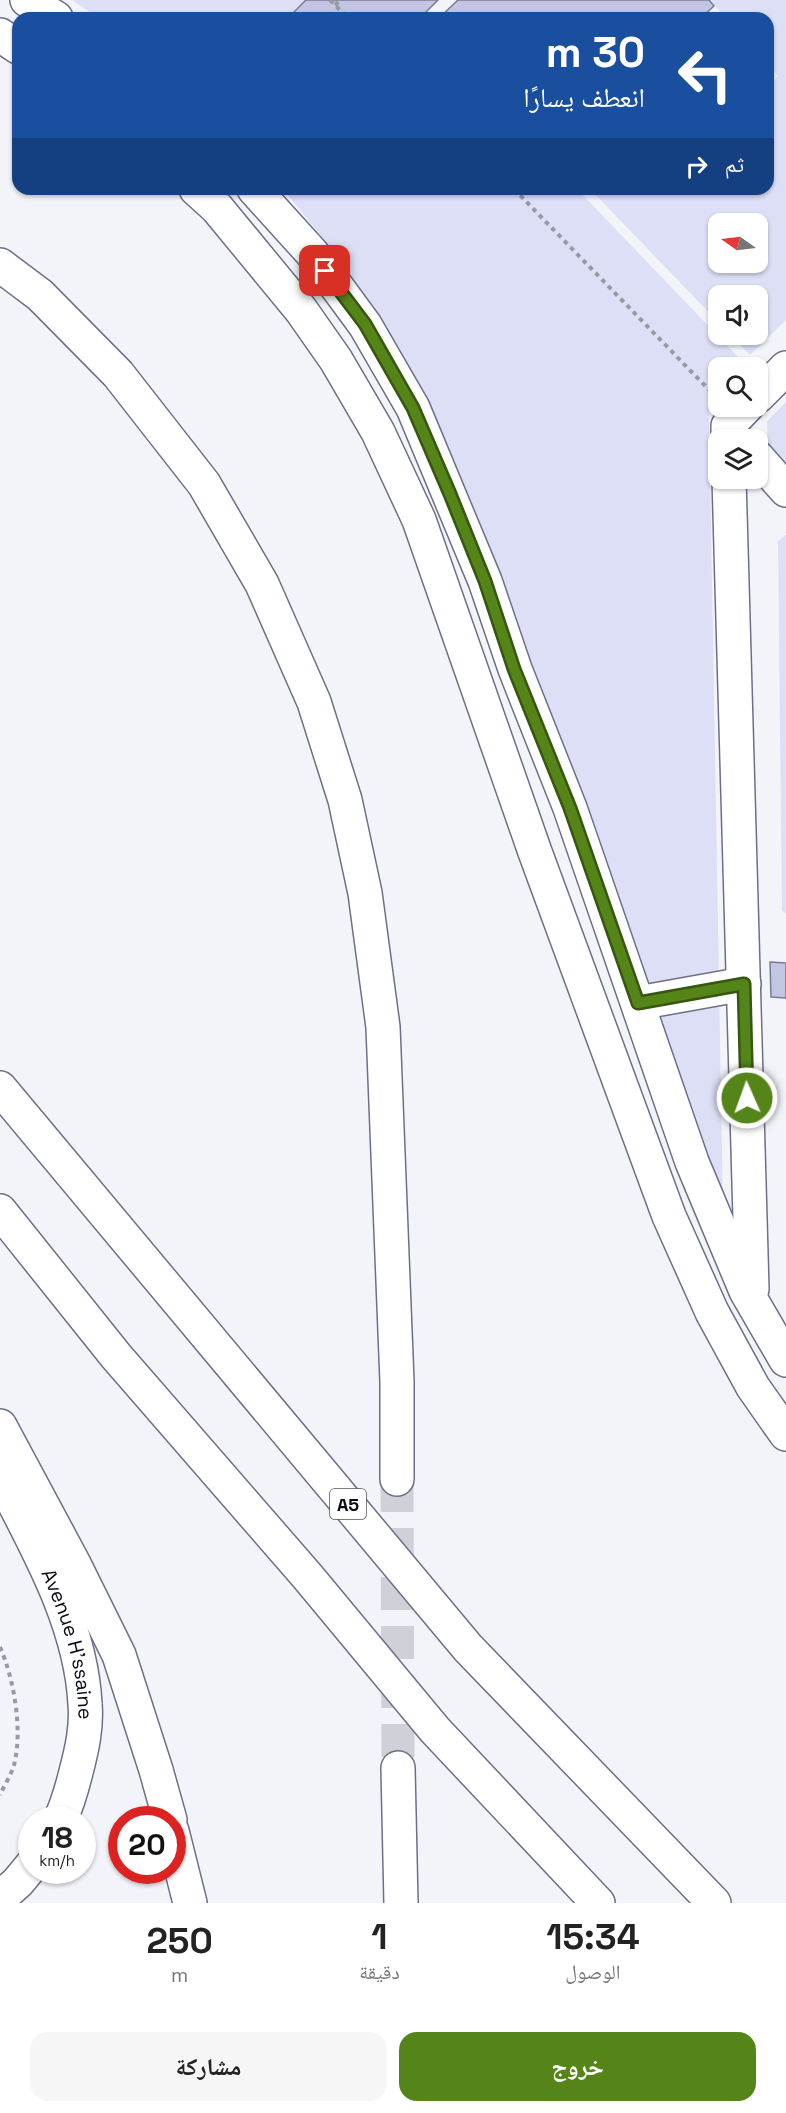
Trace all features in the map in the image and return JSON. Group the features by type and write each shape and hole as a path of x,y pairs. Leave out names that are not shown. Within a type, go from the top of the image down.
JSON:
{"main road":[{"path":"27,0 46,12"},
{"path":"203,195 217,208 301,310 336,360 378,432 419,520 547,885 669,1216 712,1312 753,1388 786,1434"},
{"path":"259,195 312,254 365,324 413,408 485,581 514,669 570,808 692,1162 752,1302 786,1360"},
{"path":"0,265 40,295 118,374 204,484 262,584 314,702 345,800 365,893 383,1027 397,1370 397,1479"},
{"path":"768,386 786,368"},
{"path":"768,469 786,490"},
{"path":"729,489 752,1302"},
{"path":"638,1003 744,984"},
{"name":"A5","path":"0,1088 468,1648 714,1903"},
{"path":"0,1211 116,1356 308,1577 435,1730 598,1903"},
{"path":"0,1426 74,1564 119,1655 166,1806"},
{"name":"Avenue H'ssaine","path":"0,1476 46,1567 75,1645 85,1703 84,1742 67,1806"},
{"path":"398,1768 401,1903"},
{"path":"0,1898 18,1882"},
{"path":"185,1884 190,1903"}],"path":[{"path":"330,0 342,12"},
{"path":"335,5 341,0"},
{"path":"520,195 732,422"},
{"path":"0,1647 8,1664 18,1723 14,1766 0,1795"}],"shaded area":[{"path":"72,0 395,0 406,12 89,12"},
{"path":"709,0 786,0 786,320 768,338 768,285 708,285 708,312 596,195 774,195 774,80 778,76 774,72 774,12 720,12"},
{"path":"288,195 583,195 708,326 708,345 727,345 738,357 708,357 708,489 710,489 723,1212 550,729 472,503 445,443 372,309 334,252"},
{"path":"740,345 760,345 750,355"},
{"path":"786,402 786,469 768,450 767,421"},
{"path":"786,535 786,913 782,911 778,541"}],"building":[{"path":"306,0 438,0 426,12 294,12"},
{"path":"458,0 709,0 714,6 708,12 445,12"},
{"path":"770,962 786,963 786,998 771,997"}],"tunnel":[{"path":"397,1479 398,1768"}],"route":[{"path":"325,271 365,324 413,408 450,494 485,581 514,669 570,808 638,1003 744,984 747,1098"}]}
